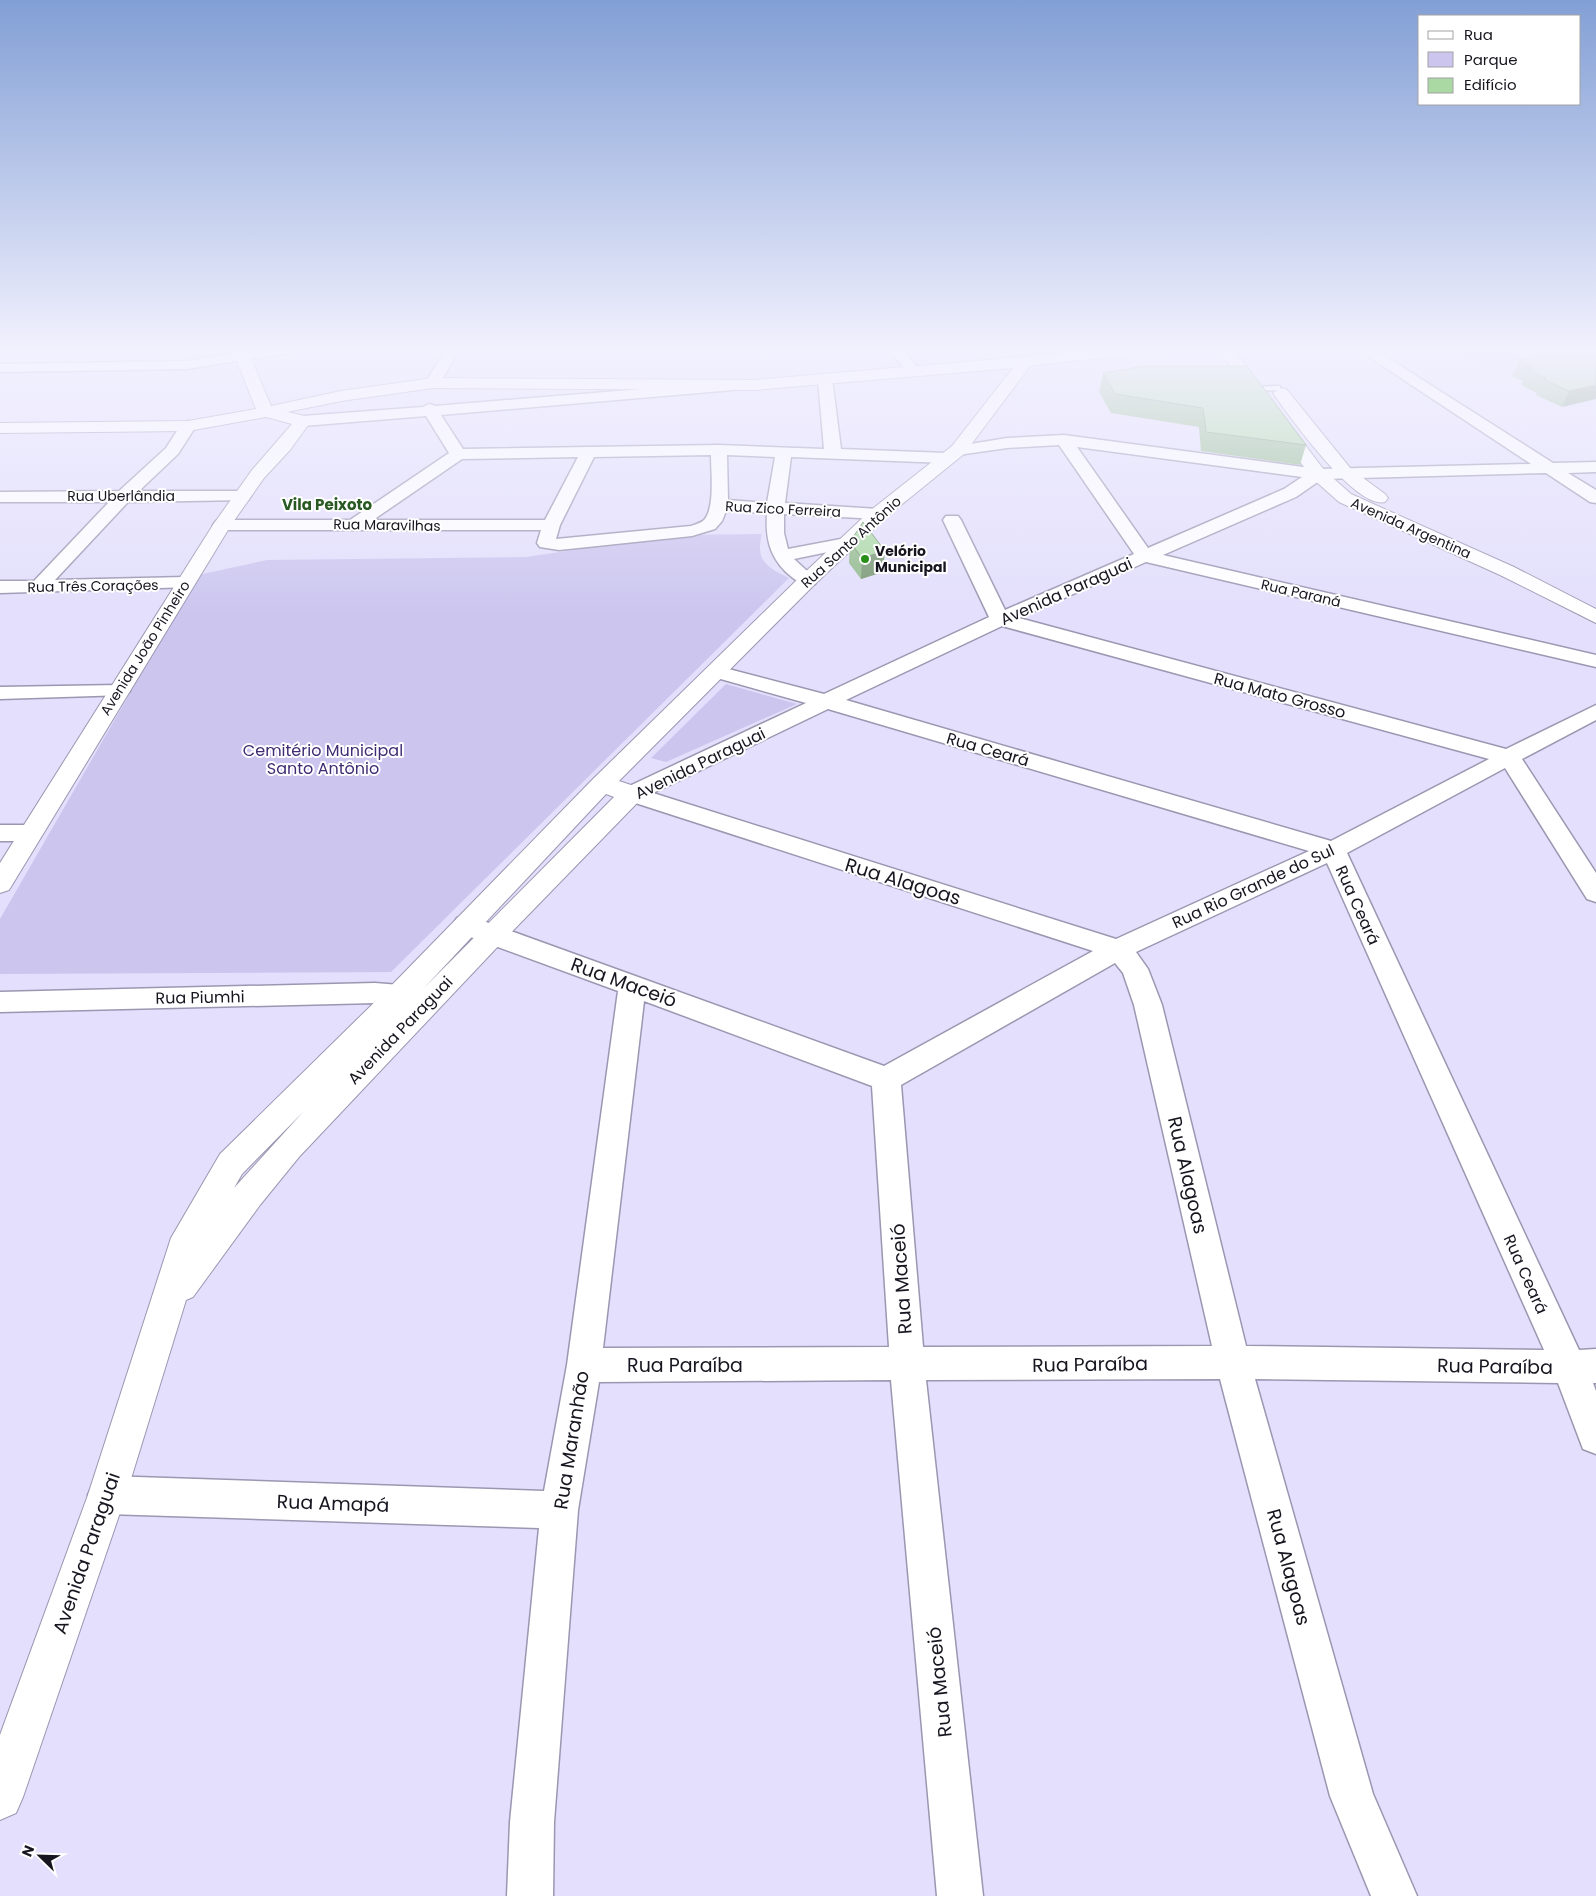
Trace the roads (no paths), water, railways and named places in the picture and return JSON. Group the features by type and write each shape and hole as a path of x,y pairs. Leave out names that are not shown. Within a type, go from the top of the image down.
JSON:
{"street":[{"path":"38,587 124,496 172,451 181,437"},
{"name":"Avenida João Pinheiro","path":"0,884 222,525 242,496 290,437"},
{"path":"447,437 458,454"},
{"path":"831,437 833,453"},
{"name":"Rua Santo Antônio","path":"602,784 846,543 878,514 952,454 965,437"},
{"name":"Avenida Argentina","path":"1292,437 1324,480 1345,498 1507,571 1596,617"},
{"name":"Avenida Argentina","path":"1317,437 1345,473 1372,494 1537,568 1596,598"},
{"path":"1501,437 1596,498"},
{"path":"355,524 458,454 719,450 952,454 1007,443 1064,440 1324,480 1345,473 1596,467"},
{"path":"1064,440 1144,556"},
{"path":"716,513 719,450"},
{"path":"548,533 590,451"},
{"path":"784,452 776,508 776,534 781,556 808,580"},
{"name":"Avenida Paraguai","path":"479,930 631,794 1000,619 1324,480"},
{"name":"Rua Uberlândia","path":"0,497 242,496"},
{"name":"Rua Zico Ferreira","path":"644,518 776,508 878,514"},
{"name":"Rua Maravilhas","path":"222,525 355,524 548,533 559,545 692,531 702,528 716,513"},
{"path":"952,520 1000,619"},
{"path":"781,556 846,543"},
{"name":"Rua Paraná","path":"1144,556 1596,661"},
{"name":"Rua Três Corações","path":"0,588 185,584"},
{"name":"Rua Mato Grosso","path":"1000,619 1509,757"},
{"name":"Rua Ceará","path":"717,672 828,702 1333,850 1582,1366 1596,1436"},
{"path":"0,693 119,691"},
{"name":"Rua Rio Grande do Sul","path":"886,1079 1118,949 1333,850 1596,710"},
{"path":"1509,757 1596,893"},
{"path":"602,784 631,794"},
{"name":"Avenida Paraguai","path":"0,1797 107,1495 165,1307 238,1209 288,1148 412,1000 479,930 602,784"},
{"name":"Rua Alagoas","path":"631,794 1118,949 1135,969 1148,1005 1233,1362 1352,1796 1394,1896"},
{"path":"0,833 30,833"},
{"name":"Rua Maceió","path":"479,930 886,1079 907,1365 960,1896"},
{"name":"Rua Maranhão","path":"530,1896 532,1822 559,1510 584,1365 632,986"},
{"name":"Rua Piumhi","path":"0,1002 375,993 412,1000"},
{"name":"Rua Paraíba","path":"584,1365 1233,1362 1582,1366"},
{"name":"Rua Amapá","path":"107,1495 559,1510"}],"place":[{"name":"Velório Municipal","path":"865,559"}],"district":[{"name":"Vila Peixoto","path":"327,505"}],"park label":[{"name":"Cemitério Municipal Santo Antônio","path":"323,759"}]}
